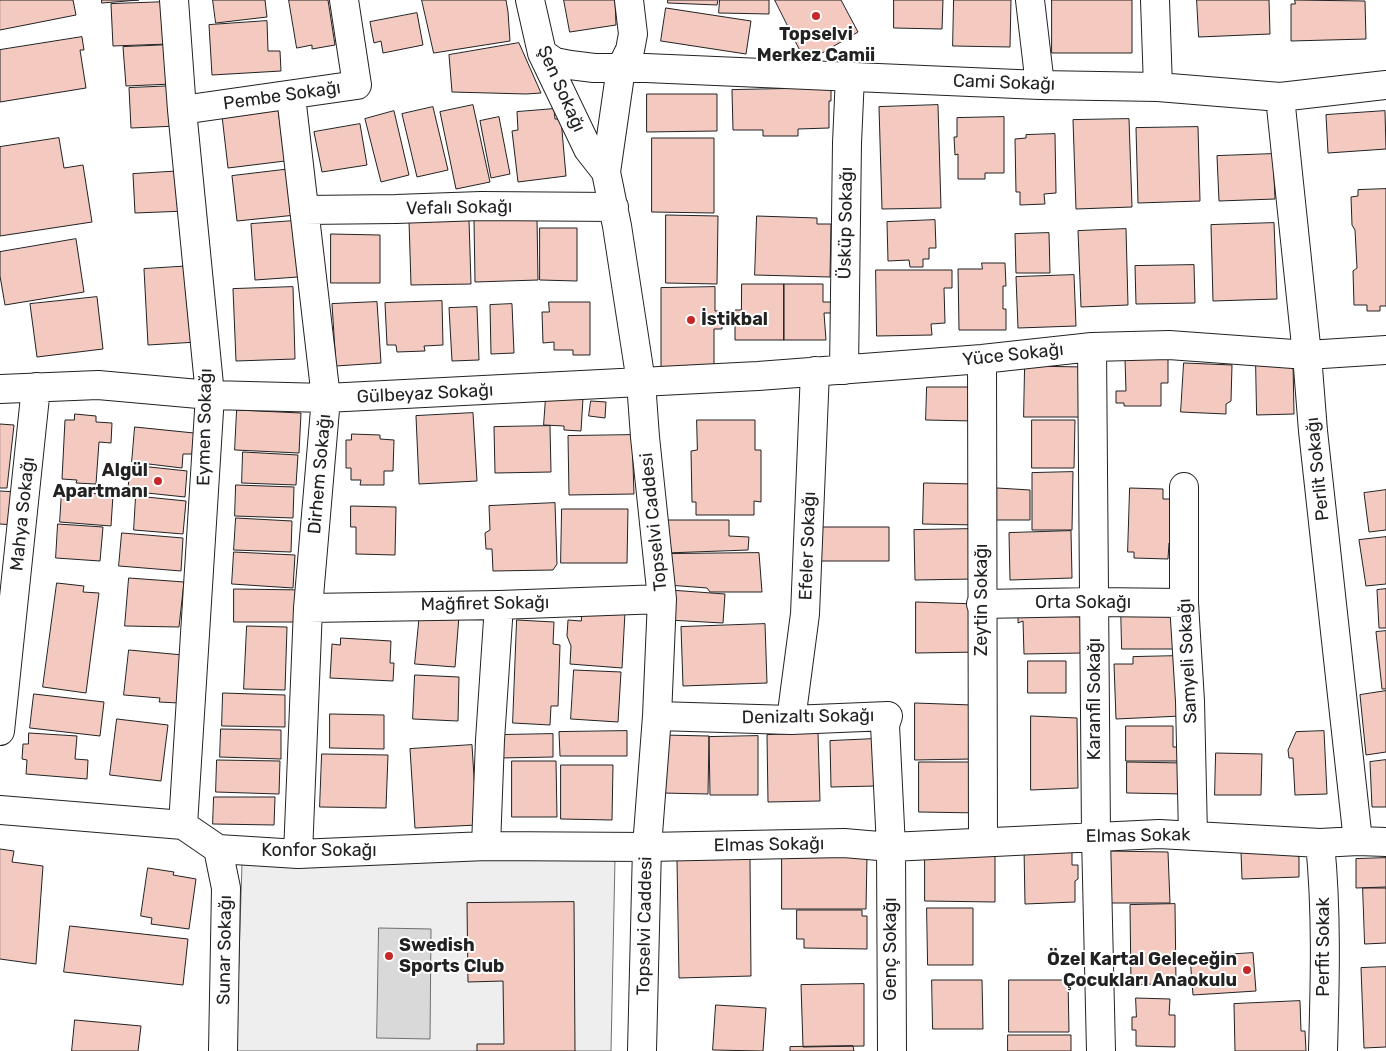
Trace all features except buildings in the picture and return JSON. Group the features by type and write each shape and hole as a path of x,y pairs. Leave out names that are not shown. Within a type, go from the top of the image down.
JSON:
{"street":[{"name":"Eymen Sokağı","path":"174,0 182,110 210,395 183,825"},
{"name":"Pembe Sokağı","path":"182,110 357,86 344,0"},
{"name":"Şen Sokağı","path":"530,0 542,53 588,149 606,172"},
{"name":"Topselvi Caddesi","path":"629,0 633,34 630,50 621,68 606,172 614,207 641,382 662,599 657,716 647,847 642,1051"},
{"path":"1030,0 1040,85"},
{"path":"1155,0 1158,88"},
{"name":"Cami Sokağı","path":"542,53 555,62 594,68 1158,88 1280,97 1386,85"},
{"name":"Üsküp Sokağı","path":"844,370 847,143 850,76"},
{"name":"Dirhem Sokağı","path":"291,96 326,398 308,608 298,854"},
{"name":"Perlit Sokağı","path":"1280,97 1307,355 1313,431 1358,841"},
{"name":"Vefalı Sokağı","path":"304,210 481,206 614,207"},
{"name":"Yüce Sokağı","path":"641,382 844,370 982,359 1092,347 1169,345 1307,355 1386,350"},
{"name":"Karanfil Sokağı","path":"1092,347 1096,836 1101,1051"},
{"name":"Zeytin Sokağı","path":"982,359 981,604 983,842"},
{"name":"Efeler Sokağı","path":"791,720 805,614 815,371"},
{"name":"Gülbeyaz Sokağı","path":"0,389 98,385 210,395 326,398 641,382"},
{"name":"Mahya Sokağı","path":"0,731 36,387"},
{"name":"Samyeli Sokağı","path":"1184,487 1184,603 1190,701 1193,835"},
{"name":"Mağfiret Sokağı","path":"308,608 499,605 662,599"},
{"name":"Orta Sokağı","path":"981,604 1184,603"},
{"path":"486,846 490,740 499,605"},
{"name":"Denizaltı Sokağı","path":"657,716 791,720 888,716 885,725 891,847"},
{"path":"0,810 183,825 218,850"},
{"name":"Elmas Sokak","path":"891,847 1159,834 1320,843 1386,842"},
{"name":"Elmas Sokağı","path":"647,847 844,843 891,847"},
{"name":"Perfit Sokak","path":"1320,843 1326,940 1323,1051"},
{"name":"Konfor Sokağı","path":"218,850 298,854 486,846 647,847"},
{"name":"Genç Sokağı","path":"891,847 892,1051"},
{"name":"Sunar Sokağı","path":"218,850 226,888 224,1051"}],"shaded area":[{"path":"615,859 611,1051 236,1051 242,864"},
{"path":"379,928 431,929 430,1039 377,1038"}],"place":[{"name":"Topselvi Merkez Camii","path":"816,16"},
{"name":"İstikbal","path":"691,320"},
{"name":"Algül Apartmanı","path":"158,481"},
{"name":"Swedish Sports Club","path":"389,956"},
{"name":"Özel Kartal Geleceğin Çocukları Anaokulu","path":"1247,970"}]}
